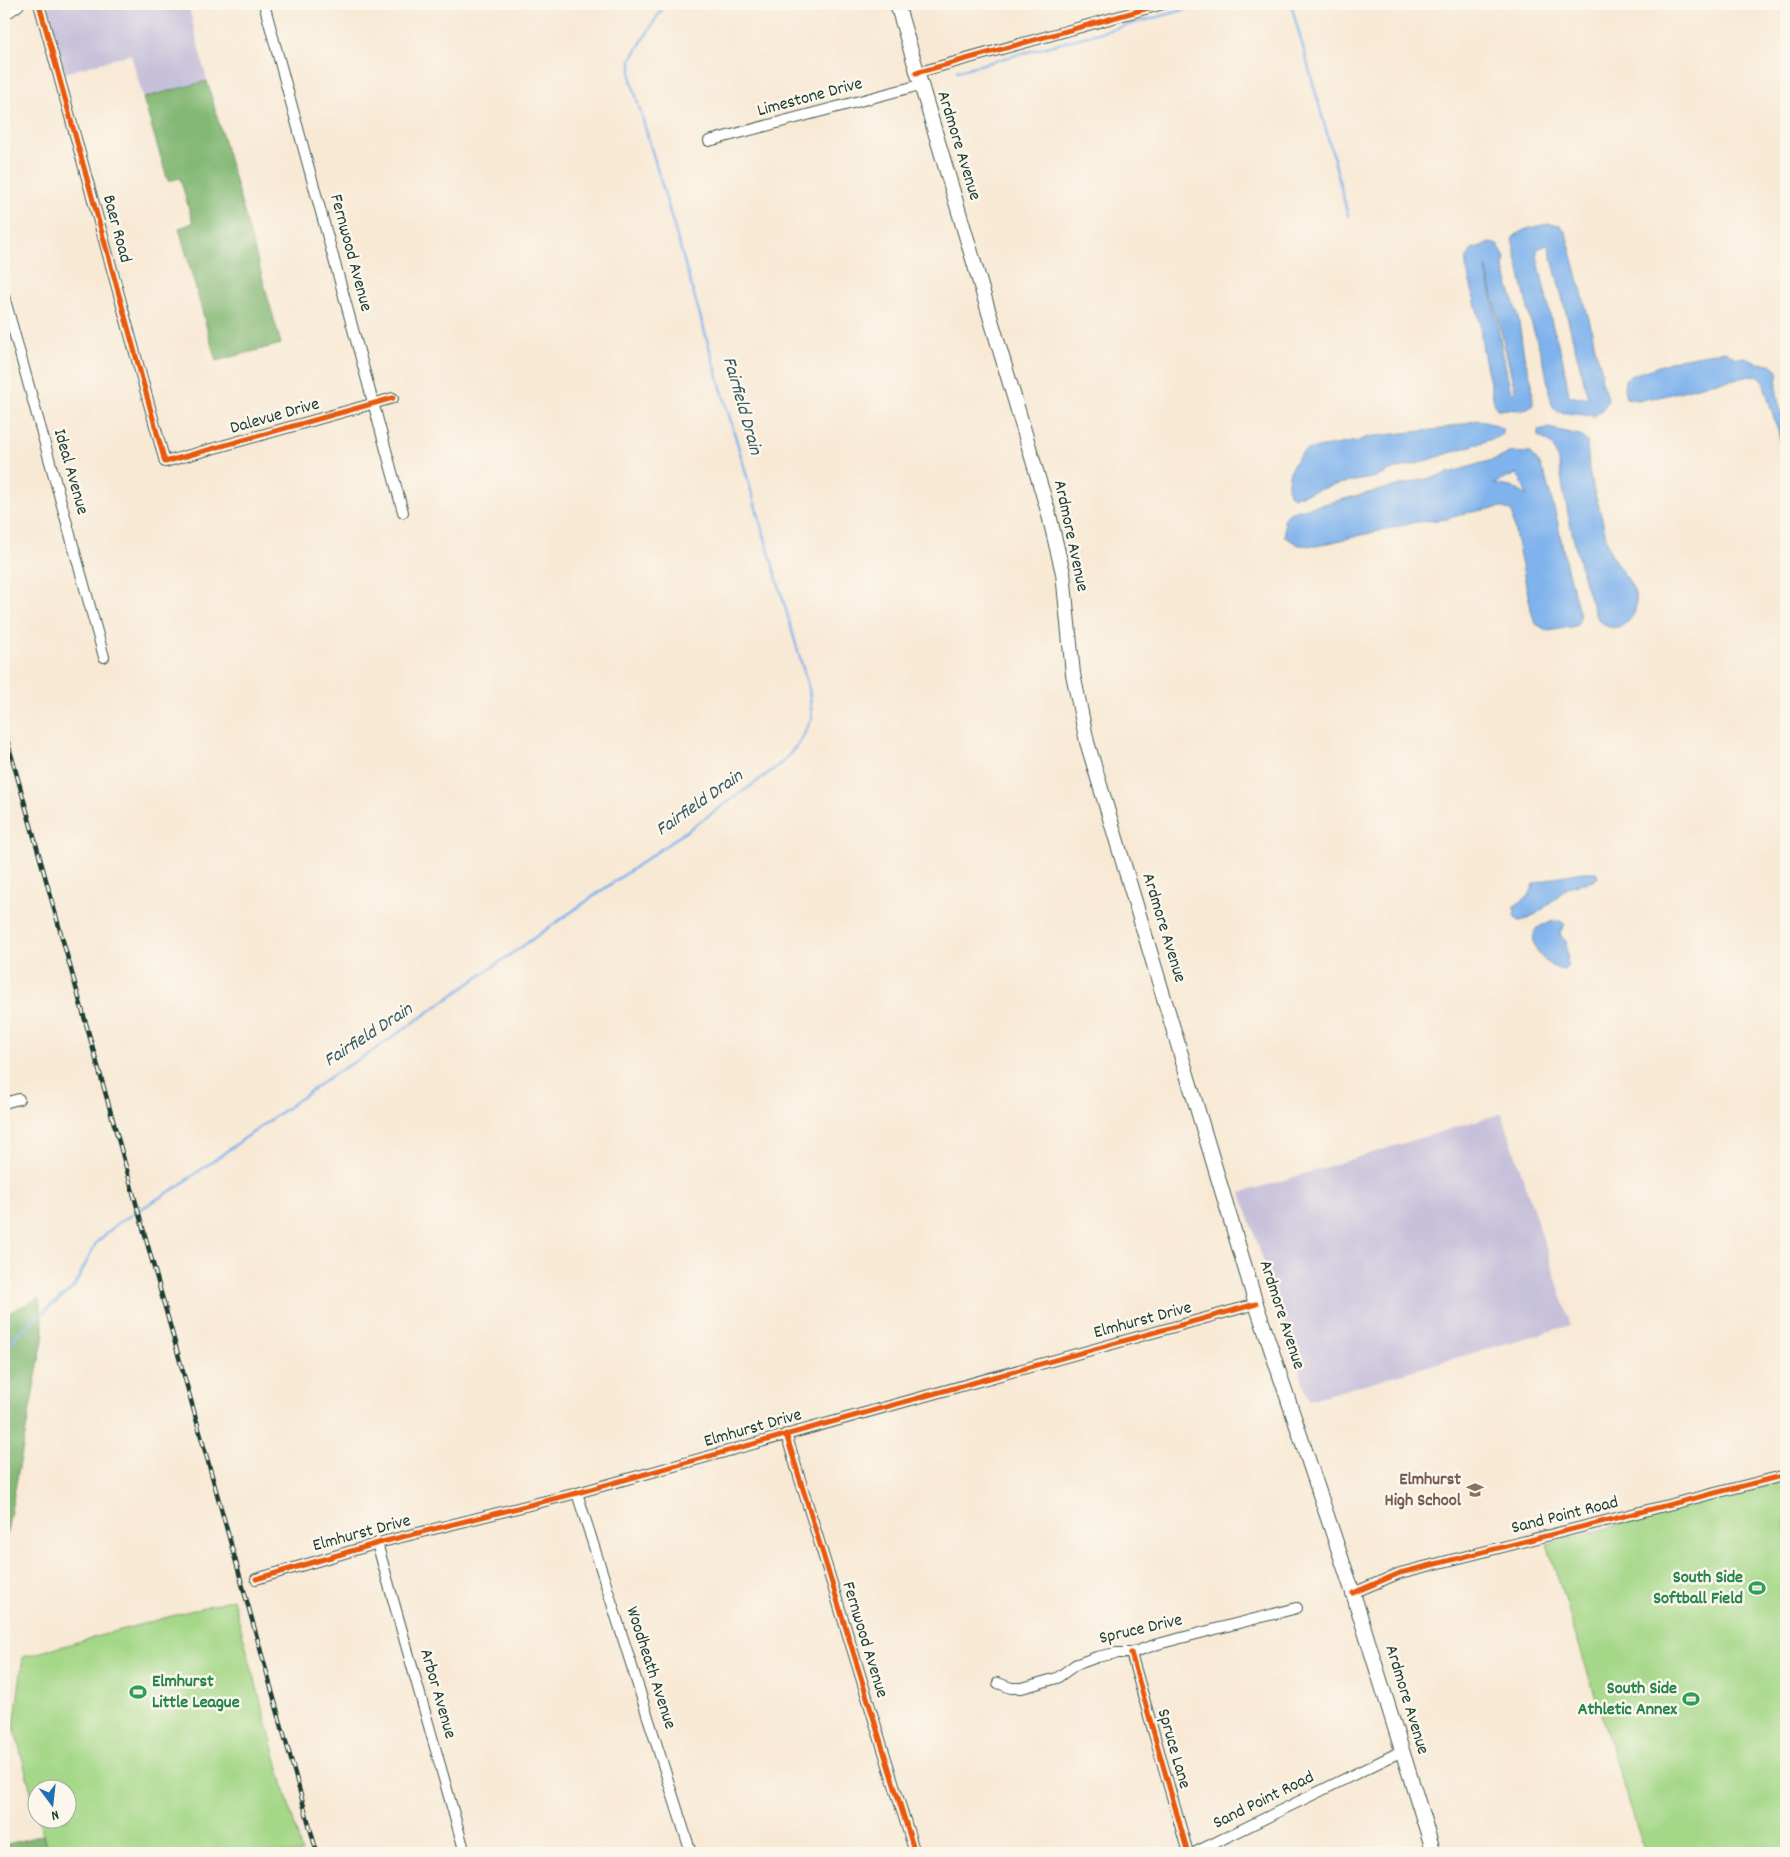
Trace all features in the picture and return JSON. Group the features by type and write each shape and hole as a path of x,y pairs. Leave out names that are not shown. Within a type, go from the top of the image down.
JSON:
{"main road":[{"path":"4,13 17,4"},
{"name":"Ardmore Avenue","path":"896,4 1048,511 1063,573 1073,674 1088,742 1256,1304 1352,1592 1434,1853"}],"street":[{"name":"Baer Road","path":"39,4 165,462"},
{"name":"Fernwood Avenue","path":"264,4 403,512"},
{"name":"Limestone Drive","path":"709,141 1163,4"},
{"name":"Ideal Avenue","path":"4,296 104,656"},
{"name":"Dalevue Drive","path":"165,462 393,398"},
{"path":"4,1102 19,1099"},
{"name":"Elmhurst Drive","path":"256,1579 377,1543 577,1493 1256,1304"},
{"name":"Fernwood Avenue","path":"786,1434 915,1853"},
{"name":"Sand Point Road","path":"1352,1592 1400,1573 1786,1475"},
{"name":"Woodheath Avenue","path":"577,1493 691,1853"},
{"name":"Arbor Avenue","path":"377,1543 465,1853"},
{"name":"Spruce Drive","path":"998,1683 1011,1688 1022,1688 1057,1678 1074,1665 1097,1656 1131,1653 1158,1644 1297,1608"},
{"name":"Spruce Lane","path":"1131,1653 1188,1853"},
{"name":"Sand Point Road","path":"1194,1853 1402,1751"}],"shaded area":[{"path":"48,4 188,4 207,81 143,98 131,54 65,73"},
{"path":"1502,1113 1571,1325 1309,1400 1241,1193"}],"green space":[{"path":"207,81 281,344 216,361 179,228 193,223 180,178 168,181 143,98"},
{"path":"39,1298 44,1334 4,1548 4,1315"},
{"name":"South Side Athletic Annex","path":"1786,1480 1786,1853 1645,1853 1547,1544"},
{"name":"Elmhurst Little League","path":"233,1599 302,1853 48,1853 42,1830 78,1830 78,1780 28,1780 14,1727 23,1657"},
{"path":"43,1835 48,1853 4,1853 4,1845"}],"water":[{"path":"1549,224 1560,225 1566,233 1602,371 1601,382 1608,397 1607,403 1594,416 1558,412 1552,405 1544,363 1531,322 1512,239 1524,230","holes":["1547,245 1588,397 1578,398 1569,395 1563,360 1552,324 1537,255 1537,249"]},
{"path":"1490,243 1498,245 1505,258 1503,266 1518,317 1524,355 1532,383 1533,405 1523,410 1497,409 1495,406 1483,351 1479,318 1466,266 1466,260 1472,249","holes":["1486,266 1514,393 1511,392 1509,385"]},
{"path":"1725,351 1736,358 1745,357 1756,363 1771,364 1779,373 1777,396 1787,436 1786,464 1762,379 1757,375 1712,383 1660,397 1637,400 1626,398 1625,380 1630,376 1679,359"},
{"path":"1478,420 1497,426 1503,430 1503,434 1377,477 1338,484 1294,497 1289,494 1288,482 1293,464 1306,450 1358,441 1367,437 1441,429"},
{"path":"1548,428 1580,435 1587,442 1590,476 1611,554 1629,581 1635,595 1636,607 1632,616 1626,623 1618,627 1609,627 1601,622 1595,613 1590,599 1574,542 1558,459 1552,445 1538,436 1538,430"},
{"path":"1510,452 1530,453 1539,463 1545,476 1580,615 1576,626 1548,631 1536,624 1532,614 1513,515 1511,511 1501,507 1466,513 1447,519 1416,522 1316,546 1299,545 1285,537 1284,518 1291,512 1442,475 1502,457","holes":["1516,474 1521,480 1527,496 1515,488 1494,484"]},
{"path":"1582,872 1596,872 1598,877 1595,880 1569,887 1532,917 1519,921 1514,916 1515,909 1513,907 1529,896 1534,884 1555,877"},
{"path":"1551,921 1560,921 1565,924 1560,932 1566,941 1568,966 1564,970 1557,969 1545,961 1534,942 1534,935 1537,929"}],"waterway":[{"name":"Fairfield Drain","path":"4,1353 17,1334 74,1287 96,1243 118,1223 177,1187 334,1074 373,1051 755,783 784,761 801,740 812,718 809,689 631,79 631,59 665,4"},
{"path":"957,71 1206,4"},
{"path":"1291,4 1348,216"}],"railway":[{"path":"4,729 317,1853"}],"cycle path":[{"path":"39,4 165,462 393,398"},
{"path":"916,73 1163,4"},
{"path":"256,1579 382,1542 577,1493 1256,1304"},
{"path":"786,1434 915,1853"},
{"path":"1353,1593 1400,1573 1786,1475"},
{"path":"1131,1653 1188,1853"}],"place":[{"name":"Elmhurst High School","path":"1475,1490"},
{"name":"South Side Softball Field","path":"1757,1588"},
{"name":"Elmhurst Little League","path":"138,1692"},
{"name":"South Side Athletic Annex","path":"1691,1699"}]}
